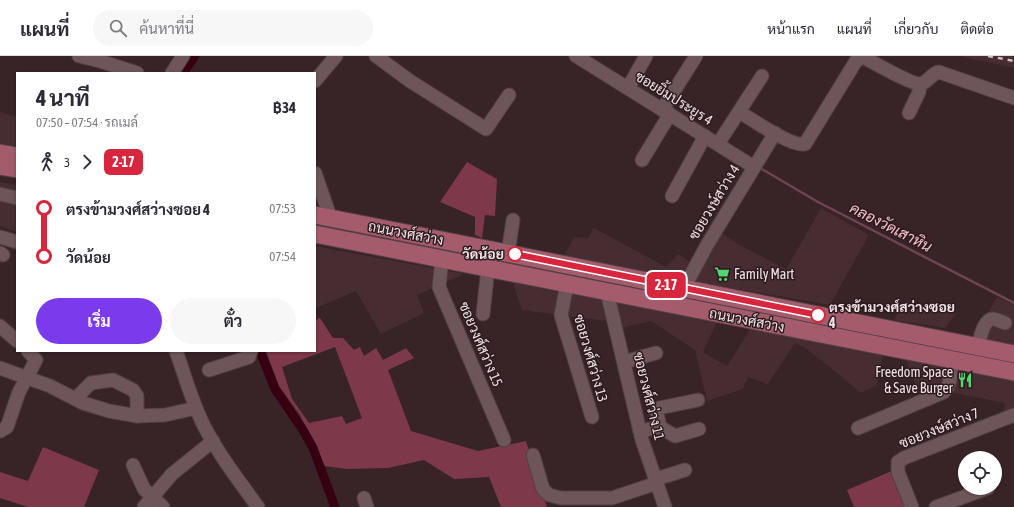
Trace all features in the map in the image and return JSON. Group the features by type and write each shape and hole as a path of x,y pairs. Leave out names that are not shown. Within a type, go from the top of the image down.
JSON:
{"main road":[{"path":"0,153 16,156"},
{"path":"0,166 16,169"},
{"path":"0,174 16,178"},
{"name":"ถนนวงศ์สว่าง","path":"323,217 1014,354"},
{"name":"ถนนวงศ์สว่าง","path":"316,234 1014,372"}],"street":[{"path":"79,56 134,72"},
{"path":"173,72 183,56"},
{"path":"316,80 336,56"},
{"path":"376,56 410,81 486,129 509,95"},
{"path":"628,88 646,56"},
{"path":"642,160 696,56"},
{"name":"ซอยยิ้มประยูร 4","path":"580,57 754,167"},
{"path":"746,116 775,133 799,144 807,142 856,61 861,57 914,83 924,83 936,72 939,72 1014,98"},
{"path":"718,144 762,76"},
{"path":"909,113 919,92 920,84"},
{"name":"ซอยวงษ์สว่าง 4","path":"684,288 707,245 775,133"},
{"path":"672,196 705,136"},
{"path":"316,178 323,217"},
{"path":"0,194 16,198"},
{"path":"508,253 512,220"},
{"path":"0,237 16,242"},
{"name":"ซอยวงศ์สว่าง 15","path":"442,259 439,286 504,440"},
{"path":"483,314 488,268"},
{"name":"ซอยวงศ์สว่าง 13","path":"567,284 561,315 592,417"},
{"name":"ซอยวงศ์สว่าง 11","path":"607,292 640,431 665,507"},
{"path":"978,346 988,320 993,319 1005,323"},
{"path":"2,333 16,340"},
{"path":"0,431 7,427 19,392 36,358 29,352"},
{"path":"176,352 196,408 213,441 220,454 258,507"},
{"path":"209,370 250,357 251,352"},
{"path":"624,362 656,353"},
{"path":"858,428 944,392 949,384 952,359"},
{"path":"0,368 27,377 75,399 109,411 137,416 165,415 196,408"},
{"path":"75,399 91,383 113,380 133,390 137,396 137,416"},
{"path":"698,400 660,408 657,413 660,427 667,433 675,436 699,429"},
{"name":"ซอยวงษ์สว่าง 7","path":"912,507 898,472 898,462 904,458 1014,415"},
{"path":"640,431 660,427"},
{"path":"144,507 172,474 213,441"},
{"path":"533,456 543,489 549,495 561,498 612,498 686,470"},
{"path":"133,465 144,489 163,507"},
{"path":"936,507 969,495"}],"shaded area":[{"path":"959,56 1014,56 1014,68"},
{"path":"0,112 16,117 16,148 0,145"},
{"path":"467,162 497,179 495,216 485,215 482,238 475,235 475,217 440,202"},
{"path":"0,182 16,185 16,232 0,226"},
{"path":"821,208 869,235 830,305 563,257 574,237 588,238 594,228 666,267 678,254 694,264 713,227 738,244 786,269"},
{"path":"316,223 1014,359 1014,365 378,238"},
{"path":"316,246 464,274 417,295 424,313 381,334 356,291 316,308"},
{"path":"513,283 717,322 703,352 727,366 751,328 883,354 877,385 861,393 806,348 795,343 768,384 748,377 743,389 707,401 695,350 651,321 621,328 606,321 522,310"},
{"path":"997,297 1014,305 1014,345 977,338 975,335"},
{"path":"906,301 956,314 945,328 894,320"},
{"path":"320,318 333,338 343,338 354,350 360,347 364,356 376,348 383,360 406,348 414,358 388,370 411,431 478,451 526,441 547,507 501,507 489,477 454,479 424,460 388,468 347,469 324,466 300,415 279,386 266,352 316,352 316,320","holes":["335,347 362,418 346,424 342,416 309,423 292,399 282,367"]},
{"path":"906,360 1014,380 1014,411 1003,416 1005,403 949,392 920,396"},
{"path":"43,447 99,470 84,507 28,507 0,498 0,472 28,481"},
{"path":"894,470 907,507 854,507 847,490"}],"waterway":[{"path":"184,72 195,56"},
{"name":"คลองวัดเสาหิน","path":"760,168 818,202 1014,303"},
{"path":"260,352 275,389 303,430 313,448 335,507"}],"railway":[{"path":"988,56 1014,61"}],"bus line":[{"name":"2-17","path":"515,254 818,315"}],"place":[{"name":"วัดน้อย","path":"515,254"},
{"name":"Family Mart","path":"722,274"},
{"name":"ตรงข้ามวงศ์สว่างซอย 4","path":"818,315"},
{"name":"Freedom Space & Save Burger","path":"965,380"}]}
